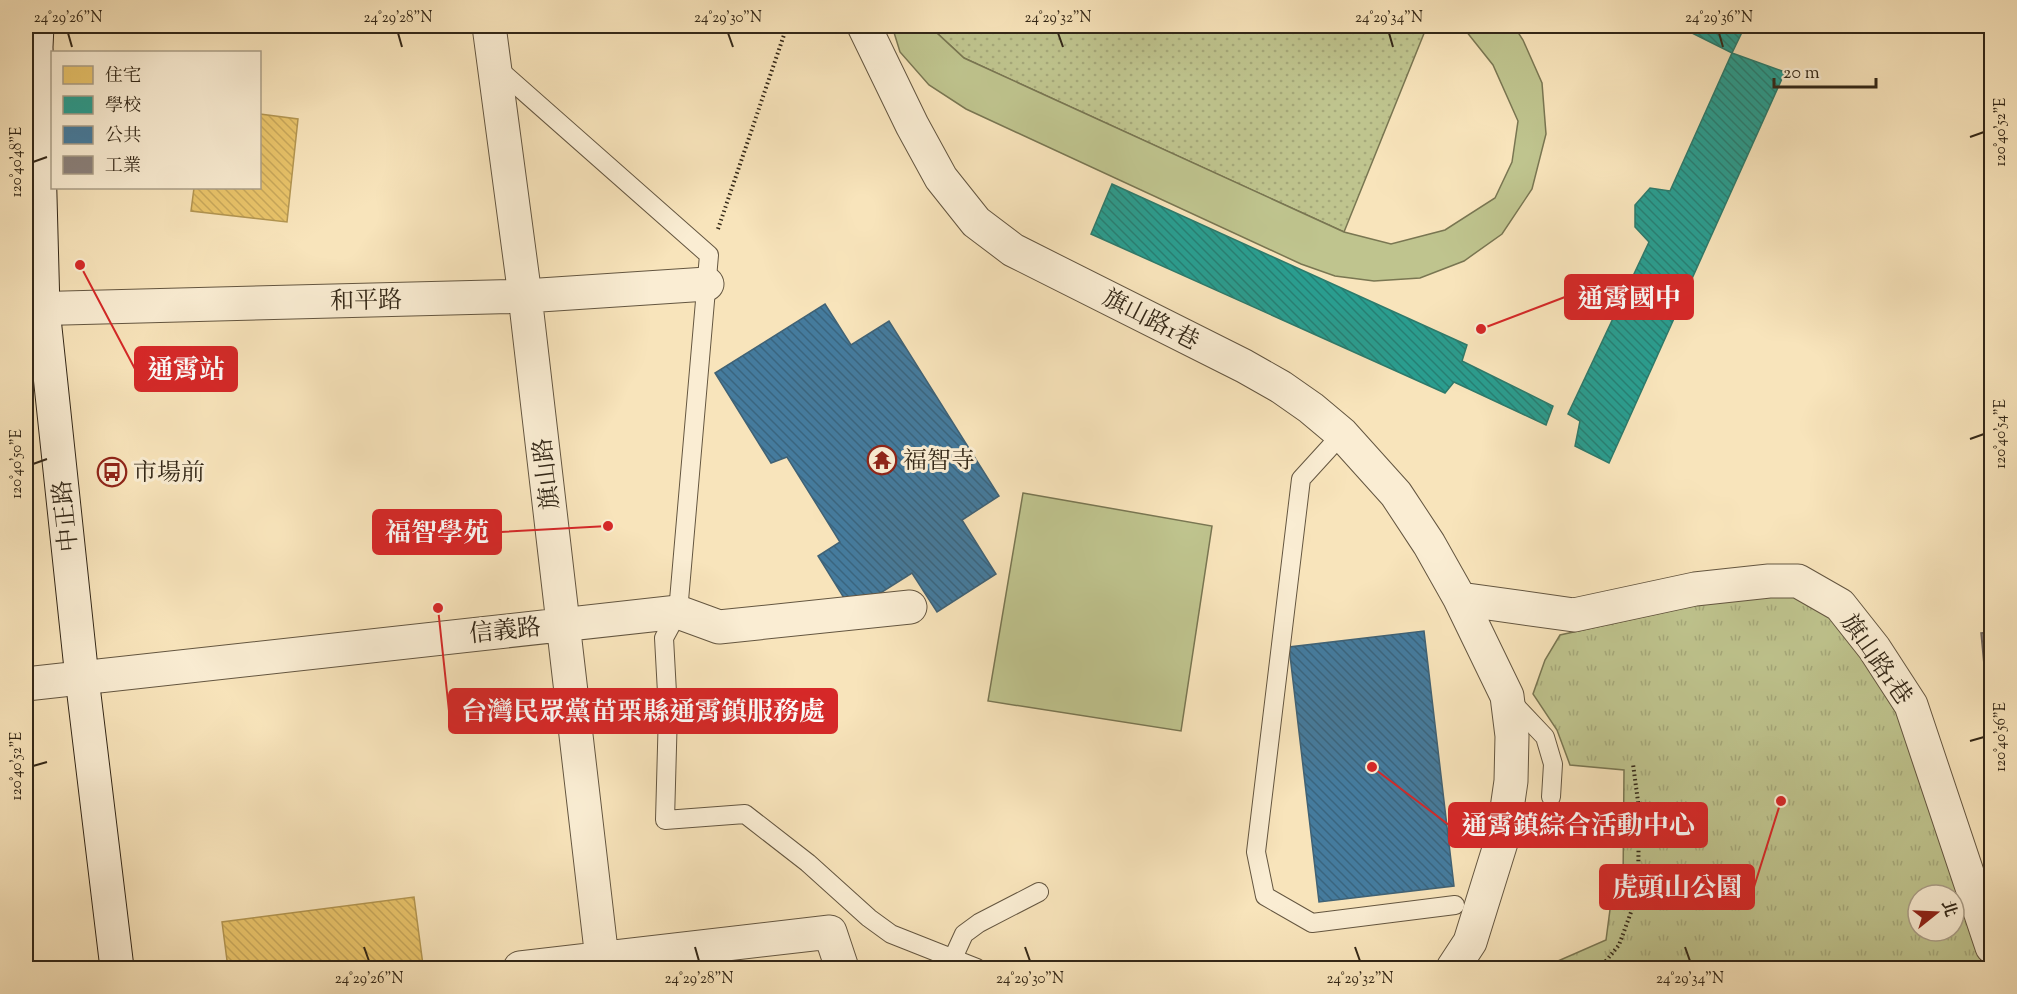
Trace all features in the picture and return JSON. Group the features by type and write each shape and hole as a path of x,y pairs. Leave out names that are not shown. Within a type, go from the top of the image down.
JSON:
{"street":[{"name":"旗山路","path":"489,26 525,296 602,959"},
{"name":"旗山路1巷","path":"864,26 912,125 941,178 976,222 1024,256 1244,366 1281,387 1311,408 1342,434 1396,494 1429,544 1460,598 1507,696 1512,736 1511,781 1503,836 1462,960"},
{"name":"中正路","path":"33,40 34,309 117,969"},
{"name":"和平路","path":"34,309 525,296 708,270"},
{"name":"旗山路1巷","path":"1460,598 1574,615 1695,589 1769,581 1798,581 1840,605 1874,648 1911,705 1992,947"},
{"name":"信義路","path":"26,684 678,612 719,627 910,607"},
{"path":"520,969 830,932 842,969"}],"lane":[{"path":"495,66 708,270 678,612 664,638 668,711 665,820 745,814 808,863 868,918 891,934 976,969"},
{"path":"1342,434 1301,479 1256,852 1265,896 1312,923 1455,905"},
{"path":"1507,696 1545,736 1553,764 1551,797"},
{"path":"953,958 964,934 979,923 1039,892"}],"path":[{"path":"708,270 787,26"},
{"path":"1600,969 1619,945 1638,893 1639,809 1633,764"}],"green space":[{"path":"892,26 935,26 937,33 964,58 1344,232 1391,244 1445,230 1495,198 1512,162 1518,121 1493,65 1466,31 1458,26 1514,26 1523,40 1542,83 1546,134 1532,189 1502,234 1464,261 1420,278 1374,281 1335,276 1301,264 966,109 929,85 900,52"},
{"path":"935,26 1427,26 1344,232 964,58 937,33"},
{"path":"1023,493 1212,526 1181,731 988,701"},
{"path":"1756,592 1795,594 1819,606 1847,634 1913,739 1964,883 1906,883 1906,943 1966,943 1966,890 1990,968 1542,968 1606,940 1613,887 1623,885 1624,770 1570,765 1557,730 1533,694 1545,660 1560,635"}],"building: 住宅":[{"path":"261,114 298,119 287,222 191,211 194,189 261,189"},
{"path":"414,897 423,965 394,968 228,968 222,922"}],"building: 學校":[{"path":"1678,26 1745,26 1732,53"},
{"path":"1732,53 1785,72 1609,463 1575,446 1580,421 1568,414 1649,242 1635,227 1635,205 1650,188 1670,191"},
{"path":"1112,184 1467,345 1462,361 1553,406 1546,425 1454,382 1445,393 1091,234"}],"building: 公共":[{"name":"福智寺","path":"825,304 851,345 889,321 999,496 962,520 996,574 937,612 912,573 852,611 818,556 840,542 787,457 771,463 715,373"},
{"path":"1424,631 1454,886 1319,902 1289,647"}],"building: 工業":[{"path":"1992,632 1992,749 1981,633"}],"place":[{"name":"通霄站","path":"80,265"},
{"name":"通霄國中","path":"1481,329"},
{"name":"福智寺","path":"882,460"},
{"name":"市場前","path":"112,472"},
{"name":"福智學苑","path":"608,526"},
{"name":"台灣民眾黨苗栗縣通霄鎮服務處","path":"438,608"},
{"name":"通霄鎮綜合活動中心","path":"1372,767"},
{"name":"虎頭山公園","path":"1781,801"}]}
